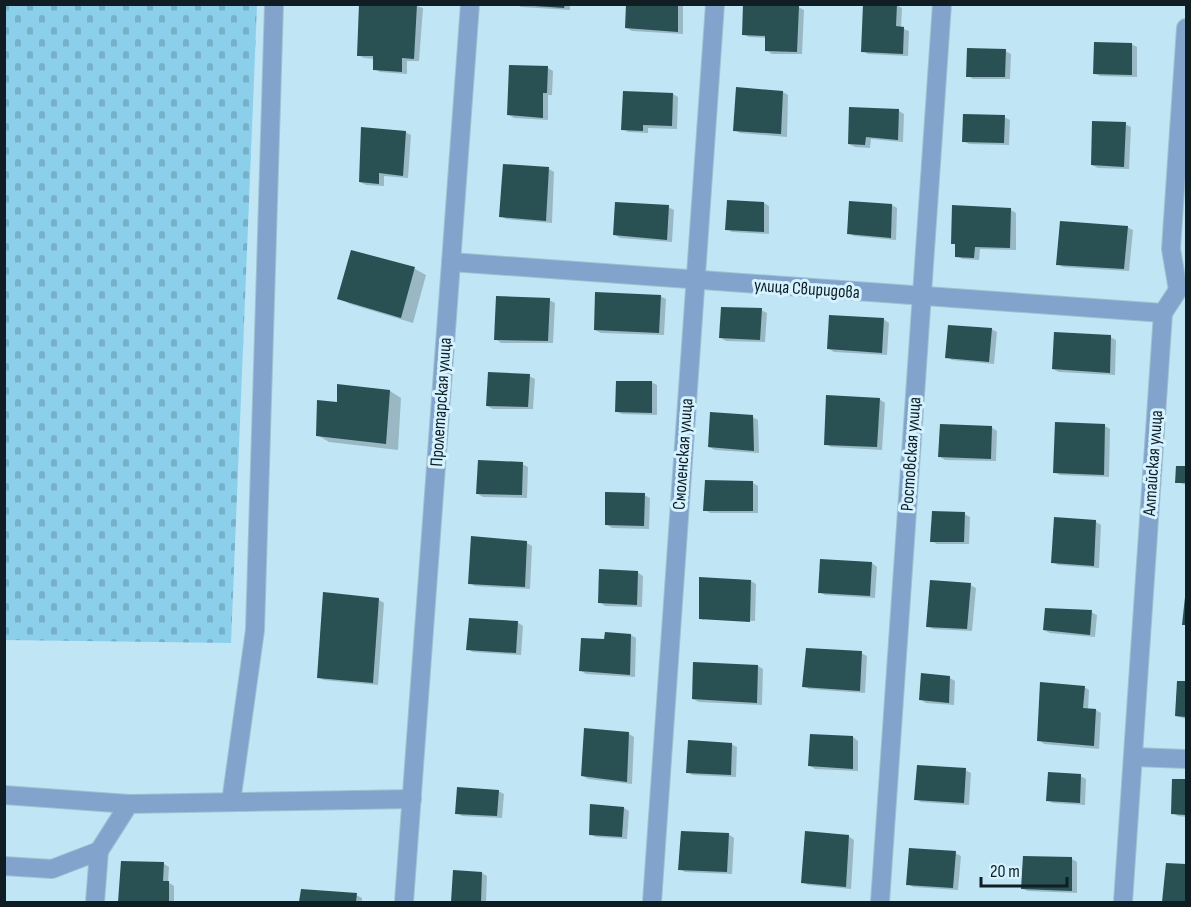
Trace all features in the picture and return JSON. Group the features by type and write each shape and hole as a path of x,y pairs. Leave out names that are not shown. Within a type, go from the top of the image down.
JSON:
{"street":[{"path":"231,802 255,630 274,4"},
{"name":"Пролетарская улица","path":"404,903 470,4"},
{"name":"Смоленская улица","path":"652,903 715,4"},
{"name":"Ростовская улица","path":"880,903 942,4"},
{"name":"Алтайская улица","path":"1123,903 1163,313 1182,292 1171,249 1186,28"},
{"name":"улица Свиридова","path":"451,262 1163,313"},
{"path":"1134,757 1186,759"},
{"path":"4,795 129,804 412,799"},
{"path":"94,903 99,851 129,804"},
{"path":"4,866 52,869 99,851"}],"green space":[{"path":"5,4 257,5 231,643 5,640"}],"building":[{"path":"359,4 417,4 414,59 402,58 402,72 373,70 373,56 357,56"},
{"path":"535,4 565,4 564,8 535,6"},
{"path":"626,4 678,4 678,32 625,28"},
{"path":"743,4 799,6 797,52 765,51 765,36 742,35"},
{"path":"863,4 897,4 896,26 904,27 903,54 861,52"},
{"path":"1094,42 1132,43 1132,75 1093,74"},
{"path":"967,48 1006,49 1005,77 966,77"},
{"path":"509,65 548,66 547,93 543,93 543,118 507,115"},
{"path":"736,87 783,91 781,134 733,131"},
{"path":"623,91 673,93 672,126 643,125 643,131 621,130"},
{"path":"849,107 899,109 898,140 866,137 865,145 848,144"},
{"path":"963,114 1005,115 1004,143 962,142"},
{"path":"1092,121 1126,122 1124,167 1091,165"},
{"path":"361,127 406,131 403,176 379,173 379,184 359,182"},
{"path":"503,164 549,167 546,221 499,217"},
{"path":"727,200 764,202 764,232 725,230"},
{"path":"849,201 892,204 891,238 847,234"},
{"path":"615,202 669,205 667,240 613,235"},
{"path":"952,205 1011,208 1010,248 975,247 974,258 955,257 955,244 951,244"},
{"path":"1060,221 1128,226 1124,269 1056,265"},
{"path":"351,250 415,267 401,318 337,299"},
{"path":"595,292 661,295 659,333 594,330"},
{"path":"496,296 550,298 548,341 494,340"},
{"path":"721,307 762,308 760,340 719,338"},
{"path":"829,315 884,318 882,353 827,349"},
{"path":"948,325 992,328 989,362 945,358"},
{"path":"1054,332 1111,335 1110,373 1052,369"},
{"path":"488,372 530,374 528,407 486,406"},
{"path":"616,381 652,381 652,413 615,412"},
{"path":"337,384 390,390 386,444 316,436 317,400 337,402"},
{"path":"826,395 880,398 877,447 824,445"},
{"path":"710,412 753,415 754,451 708,447"},
{"path":"1055,422 1105,424 1104,475 1053,473"},
{"path":"940,424 992,426 991,459 938,457"},
{"path":"478,460 523,462 522,495 476,494"},
{"path":"1176,466 1186,466 1186,483 1175,483"},
{"path":"705,480 753,481 753,511 703,511"},
{"path":"605,492 645,493 644,526 605,525"},
{"path":"932,511 965,512 964,542 930,542"},
{"path":"1054,517 1096,520 1094,566 1051,563"},
{"path":"471,536 527,541 525,587 468,584"},
{"path":"820,559 872,562 870,596 818,593"},
{"path":"599,569 638,571 637,605 598,603"},
{"path":"699,577 751,580 750,622 699,619"},
{"path":"930,580 971,583 967,629 926,627"},
{"path":"323,592 379,598 373,683 317,678"},
{"path":"1185,597 1186,625 1182,625"},
{"path":"1045,608 1092,610 1090,635 1043,630"},
{"path":"469,618 518,621 516,653 466,650"},
{"path":"605,632 631,634 630,675 579,671 581,638 604,639"},
{"path":"806,648 862,651 860,691 802,687"},
{"path":"693,662 758,665 757,703 692,699"},
{"path":"921,673 950,676 949,703 919,700"},
{"path":"1177,681 1186,681 1186,717 1175,716"},
{"path":"1040,682 1085,686 1083,708 1096,709 1094,746 1037,741"},
{"path":"584,728 629,732 627,782 581,776"},
{"path":"810,734 853,736 853,769 808,766"},
{"path":"688,740 732,743 731,775 686,773"},
{"path":"917,765 966,768 964,803 914,800"},
{"path":"1048,772 1081,774 1080,803 1046,801"},
{"path":"1172,779 1186,779 1186,815 1171,814"},
{"path":"457,787 499,790 497,816 455,814"},
{"path":"590,804 624,807 622,837 589,835"},
{"path":"681,831 729,833 727,872 678,870"},
{"path":"805,831 849,835 846,887 801,883"},
{"path":"909,848 956,851 953,888 906,885"},
{"path":"1023,856 1072,857 1072,891 1021,889"},
{"path":"121,861 164,862 163,881 169,881 169,902 118,902"},
{"path":"1166,863 1186,864 1186,902 1162,902"},
{"path":"453,870 482,872 481,902 451,902"},
{"path":"301,889 357,893 356,902 299,902"}]}
